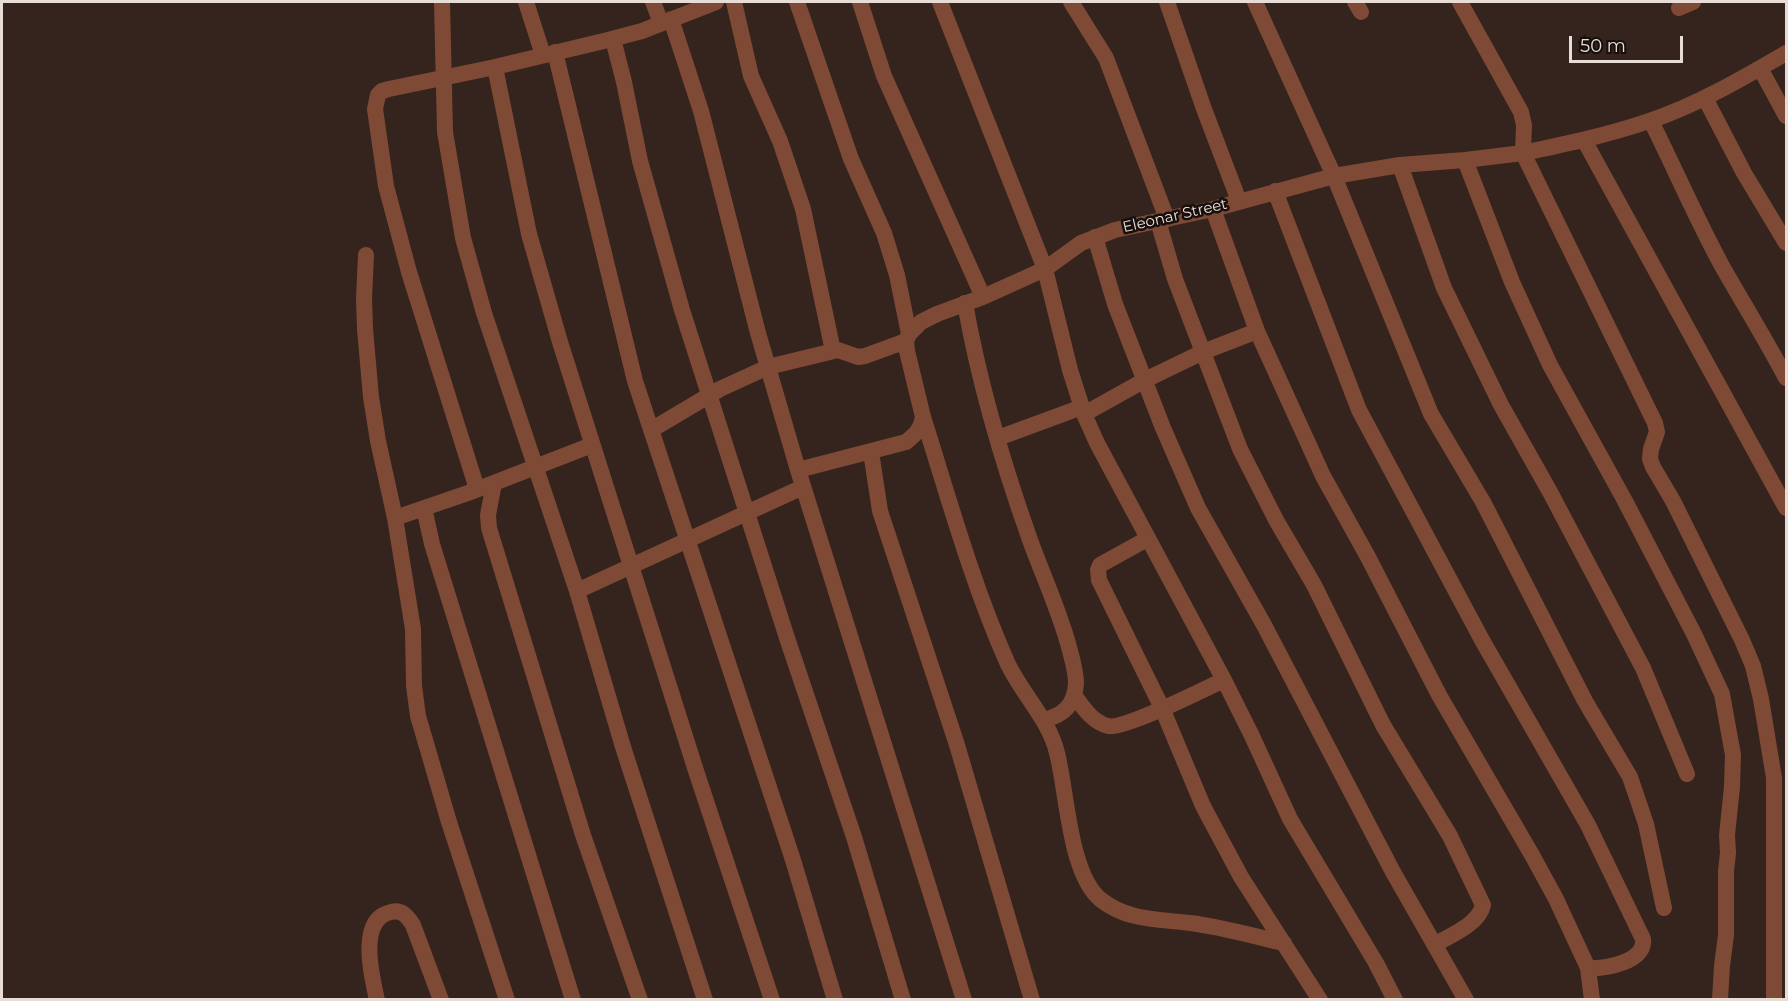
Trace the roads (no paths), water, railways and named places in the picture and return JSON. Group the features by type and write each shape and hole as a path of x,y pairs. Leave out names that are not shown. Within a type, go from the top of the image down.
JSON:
{"street":[{"path":"442,2 445,132 463,238 484,313 576,591 623,747 705,999"},
{"path":"526,2 549,53 627,350 651,430 793,860 835,999"},
{"path":"653,2 666,21 701,111 768,367 803,487 964,999"},
{"path":"477,489 392,212 386,186 375,109 376,101 382,91 613,39 716,2"},
{"path":"651,430 733,382 768,367 833,351 802,209 780,141 751,76 734,2"},
{"path":"797,2 854,166 884,233 897,275 923,417 967,556 1001,647 1019,683 1043,720 1057,750 1073,845 1080,866 1097,897 1110,907 1127,915 1150,920 1191,923 1284,943"},
{"path":"860,2 884,76 983,297"},
{"path":"940,2 1045,269 1059,334 1083,410 1110,470 1224,680 1290,819 1395,999"},
{"path":"1071,2 1106,58 1162,220 1175,279 1240,449 1253,477 1318,593 1383,725 1450,836 1484,905 1476,919 1436,944"},
{"path":"1167,2 1239,201"},
{"path":"1255,2 1334,176 1431,414 1482,502 1585,701 1630,777 1646,824 1664,908"},
{"path":"1466,3 1521,112 1524,125 1524,153 1655,423 1657,432 1650,459 1653,467 1673,501 1753,666 1769,741 1774,778 1774,999"},
{"path":"613,39 640,161 682,310 857,848 903,999"},
{"name":"Eleonar Street","path":"833,351 866,356 907,338 915,327 929,318 1045,269 1066,252 1095,237 1115,230 1213,209 1334,176 1400,165 1524,153 1584,140 1651,121 1705,98 1786,53"},
{"path":"495,67 529,234 592,445 772,999"},
{"path":"1760,68 1786,116"},
{"path":"1705,98 1744,173 1786,243"},
{"path":"1651,121 1676,176 1722,265 1786,378"},
{"path":"1584,140 1786,508"},
{"path":"1465,160 1512,282 1550,365 1625,501 1694,634 1722,694 1733,756 1727,835 1726,935 1720,999"},
{"path":"1400,165 1449,297 1501,405 1550,492 1642,668 1687,774"},
{"path":"1275,191 1359,410 1482,640 1588,825 1643,939 1644,945 1640,952 1617,966 1600,969 1588,968"},
{"path":"1213,209 1257,332 1323,476 1439,694 1533,855 1588,968 1592,999"},
{"path":"1095,237 1114,304 1198,508 1264,625 1393,872 1466,999"},
{"path":"366,255 365,329 371,397 395,518 413,629 414,686 418,716 449,822 507,999"},
{"path":"965,303 977,364 998,438 1031,541 1065,632 1076,682 1074,695 1064,712 1056,717 1043,720"},
{"path":"998,438 1083,410 1203,352 1257,332"},
{"path":"798,470 906,442 921,427 923,417"},
{"path":"395,518 592,445"},
{"path":"871,452 880,511 957,745 1032,999"},
{"path":"494,483 488,515 489,528 583,835 640,999"},
{"path":"576,591 803,487"},
{"path":"424,508 434,552 573,999"},
{"path":"1148,539 1100,565 1098,575 1162,708 1203,806 1241,877 1320,999"},
{"path":"1074,695 1090,717 1109,727 1119,726 1224,680"},
{"path":"377,999 370,966 369,942 378,921 385,914 393,911 407,916 413,926 441,999"}]}
